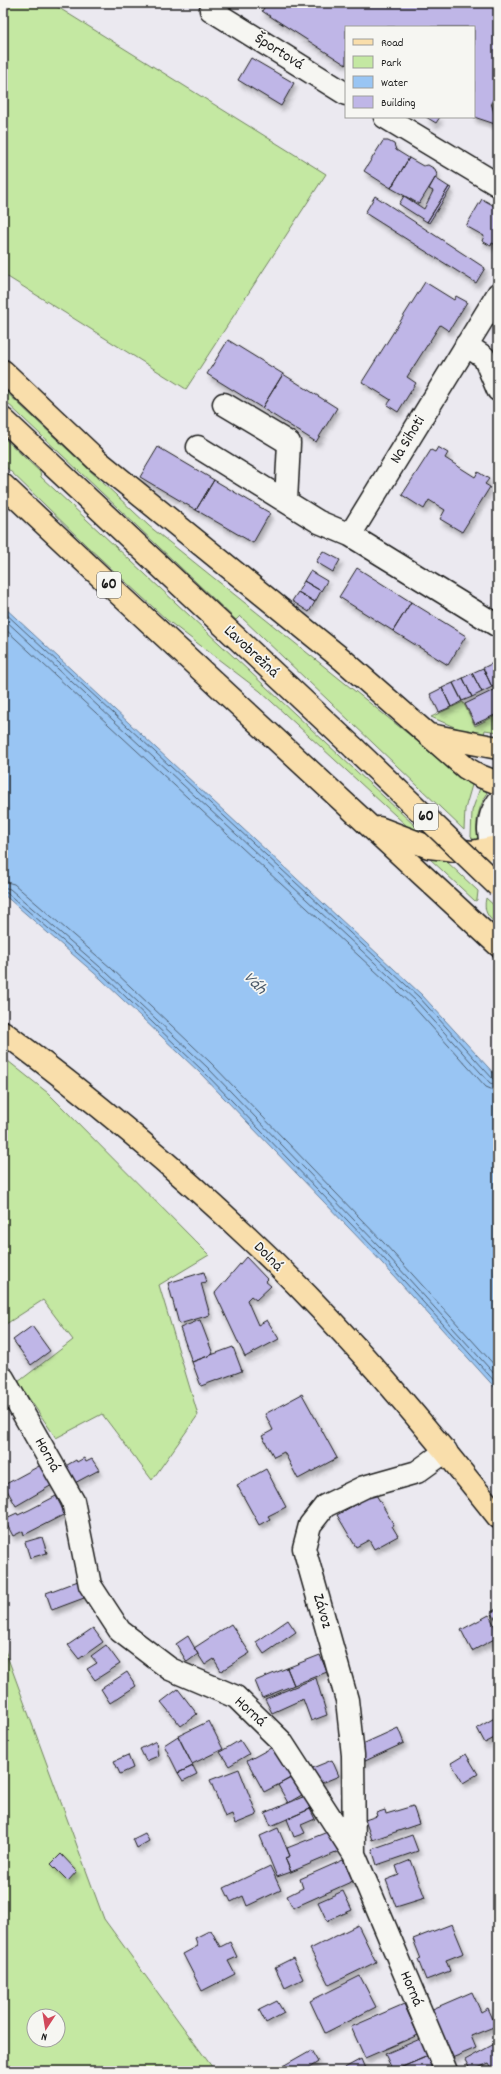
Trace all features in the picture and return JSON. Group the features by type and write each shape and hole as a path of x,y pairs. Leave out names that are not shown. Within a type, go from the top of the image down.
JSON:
{"main road":[{"path":"3,371 98,461 343,660 466,768 498,783"},
{"name":"Ľavobrežná","path":"3,419 354,748 498,886"},
{"name":"60","path":"3,485 125,601 370,825 498,945"},
{"path":"429,735 498,748"},
{"path":"370,825 429,847 495,853"},
{"name":"Dolná","path":"3,1032 65,1078 151,1149 250,1239 352,1343 446,1451 498,1517"}],"street":[{"name":"Športová","path":"211,10 345,93"},
{"path":"386,118 498,185"},
{"name":"Na Sihoti","path":"350,535 498,294"},
{"path":"466,345 484,357 498,390"},
{"path":"224,404 289,443 286,501"},
{"path":"198,447 319,522 350,535 498,626"},
{"path":"495,853 489,835 489,821 498,802"},
{"name":"Horná","path":"3,1378 72,1501 90,1585 120,1631 170,1670 236,1697 282,1742 354,1854 446,2071"},
{"name":"Závoz","path":"354,1854 353,1755 347,1700 304,1548 310,1525 325,1506 364,1487 417,1472 446,1451"}],"green space":[{"path":"3,3 51,3 326,174 186,389 3,274"},
{"path":"3,389 149,526 472,785 465,809 464,830 240,616 236,620 3,399"},
{"path":"3,437 40,472 41,477 444,853 420,838 260,691 167,620 88,547 3,464"},
{"path":"463,702 475,726 495,716 498,721 498,732 485,730 484,735 466,732 431,717"},
{"path":"480,788 486,791 487,794 477,818 477,838 479,844 471,837 472,811"},
{"path":"431,856 445,860 478,891 477,900 475,901 429,858"},
{"path":"486,898 498,909 498,926 487,914 485,907"},
{"path":"3,1057 48,1093 209,1255 159,1285 198,1415 152,1480 102,1414 56,1438 18,1382 73,1340 43,1300 3,1326"},
{"path":"3,1645 104,1919 215,2071 3,2071"}],"water":[{"name":"Váh","path":"3,606 422,995 498,1078 498,1391 373,1253 200,1073 101,979 3,894"}],"building":[{"path":"267,3 498,3 498,91 491,103 498,125 475,117 475,26 345,26 345,64 262,11"},
{"path":"251,58 294,83 281,106 238,80"},
{"path":"428,118 439,118 436,123"},
{"path":"383,141 388,141 394,144 396,150 409,158 391,188 364,171"},
{"path":"409,158 423,166 428,165 435,169 437,175 419,204 391,188"},
{"path":"435,178 449,187 427,222 399,204 404,196 424,209 433,191 429,189"},
{"path":"449,187 451,188 429,223 427,222"},
{"path":"375,196 485,268 476,283 365,213"},
{"path":"482,199 498,208 498,246 492,243 491,246 482,241 484,236 466,226"},
{"path":"425,282 454,300 456,296 467,302 449,331 440,325 407,377 416,383 398,412 387,405 391,400 362,382"},
{"path":"228,340 283,374 262,408 207,374"},
{"path":"283,374 337,408 316,442 262,408"},
{"path":"158,447 214,480 196,510 140,477"},
{"path":"438,447 448,453 445,458 475,477 478,472 489,479 485,484 490,487 462,532 440,519 445,510 429,500 424,509 402,495 431,450 435,452"},
{"path":"214,480 270,513 253,543 196,510"},
{"path":"323,551 340,560 333,572 316,562"},
{"path":"357,568 411,602 393,631 339,597"},
{"path":"310,571 327,581 321,591 304,581"},
{"path":"304,581 321,591 315,602 298,592"},
{"path":"298,592 315,602 309,612 292,601"},
{"path":"411,602 466,636 448,665 393,631"},
{"path":"493,663 498,674 498,684 492,687 483,668"},
{"path":"483,668 492,687 482,692 472,673"},
{"path":"472,673 482,692 472,697 463,678"},
{"path":"463,678 472,697 462,701 453,683"},
{"path":"453,683 462,701 451,707 442,688"},
{"path":"442,688 451,707 439,712 430,694"},
{"path":"498,688 498,720 495,715 475,724 465,704"},
{"path":"246,1257 267,1279 265,1281 271,1286 256,1300 251,1296 247,1300 258,1325 267,1320 279,1339 245,1357 215,1293"},
{"path":"204,1272 207,1282 201,1283 210,1315 179,1324 168,1283"},
{"path":"200,1320 213,1354 192,1362 180,1328"},
{"path":"32,1326 50,1351 31,1365 13,1340"},
{"path":"233,1347 242,1371 201,1386 192,1362"},
{"path":"302,1394 337,1458 298,1479 284,1452 274,1457 262,1436 273,1430 265,1414"},
{"path":"84,1458 86,1462 92,1459 99,1470 71,1485 62,1468 76,1460 77,1462"},
{"path":"41,1465 52,1485 16,1506 4,1485"},
{"path":"266,1469 286,1507 268,1516 270,1519 259,1525 237,1485"},
{"path":"375,1493 394,1525 392,1526 398,1536 374,1549 369,1540 356,1547 337,1515"},
{"path":"56,1496 65,1514 24,1535 23,1531 13,1536 4,1519 17,1513 18,1515"},
{"path":"42,1537 47,1553 30,1558 25,1542"},
{"path":"78,1581 84,1598 52,1610 46,1593"},
{"path":"498,1608 498,1623 491,1612"},
{"path":"489,1615 498,1632 498,1637 472,1651 461,1630"},
{"path":"288,1620 296,1632 264,1654 256,1642"},
{"path":"231,1624 250,1653 221,1671 214,1659 205,1665 194,1648"},
{"path":"93,1628 103,1642 79,1659 68,1645"},
{"path":"188,1636 198,1654 187,1662 176,1644"},
{"path":"106,1645 120,1664 95,1680 87,1669 97,1663 91,1656"},
{"path":"320,1655 327,1672 294,1685 287,1668"},
{"path":"287,1668 294,1685 262,1698 255,1681"},
{"path":"127,1672 136,1686 110,1703 101,1689"},
{"path":"316,1678 327,1715 311,1721 303,1699 272,1713 265,1699"},
{"path":"178,1689 197,1714 181,1726 161,1702"},
{"path":"498,1716 498,1736 485,1743 477,1728"},
{"path":"209,1721 223,1749 192,1764 178,1736"},
{"path":"398,1728 404,1743 363,1762 356,1747"},
{"path":"178,1736 193,1766 178,1773 164,1745"},
{"path":"240,1740 249,1754 229,1766 220,1752"},
{"path":"156,1741 158,1756 146,1761 140,1749"},
{"path":"280,1743 297,1775 264,1792 247,1761"},
{"path":"466,1754 478,1774 463,1783 451,1763"},
{"path":"128,1755 133,1768 120,1774 114,1761"},
{"path":"332,1760 339,1776 317,1785 310,1769"},
{"path":"193,1766 197,1774 183,1781 178,1773"},
{"path":"239,1769 257,1815 235,1824 232,1814 225,1817 210,1780"},
{"path":"297,1774 307,1792 288,1803 278,1785"},
{"path":"305,1796 310,1809 271,1826 265,1813"},
{"path":"413,1806 419,1824 372,1840 365,1820 377,1816 376,1813 385,1810 386,1814"},
{"path":"310,1809 315,1819 301,1825 305,1833 294,1837 287,1819"},
{"path":"278,1828 290,1856 285,1858 291,1872 277,1877 260,1836"},
{"path":"330,1831 338,1852 291,1872 285,1858 290,1856 287,1848"},
{"path":"145,1833 149,1841 137,1848 133,1839"},
{"path":"412,1835 418,1851 377,1865 372,1849"},
{"path":"61,1854 77,1871 68,1881 51,1864"},
{"path":"343,1860 353,1881 293,1908 287,1896 303,1888 300,1879"},
{"path":"411,1860 425,1898 396,1907 386,1880 399,1875 396,1866"},
{"path":"270,1866 281,1890 247,1906 243,1896 231,1902 224,1888"},
{"path":"343,1891 352,1910 327,1921 318,1902"},
{"path":"452,1924 464,1953 446,1960 450,1971 426,1980 418,1960 421,1959 413,1939"},
{"path":"358,1925 376,1962 329,1985 310,1949"},
{"path":"211,1930 220,1947 230,1942 237,1957 228,1961 235,1974 202,1991 183,1954 198,1946 195,1938"},
{"path":"293,1958 303,1979 285,1988 275,1967"},
{"path":"360,1976 376,2007 325,2033 310,2001"},
{"path":"472,1992 481,2012 488,2008 496,2026 471,2036 476,2048 452,2058 428,2011"},
{"path":"277,2001 284,2013 266,2023 259,2010"},
{"path":"404,2004 418,2035 365,2058 351,2027"},
{"path":"420,2039 428,2056 393,2071 385,2054"},
{"path":"498,2042 498,2071 494,2071 489,2063 471,2071 465,2060"},
{"path":"311,2050 318,2062 306,2070 307,2071 283,2071 281,2067"},
{"path":"428,2056 434,2071 393,2071"},
{"path":"361,2059 366,2071 339,2071"}]}
